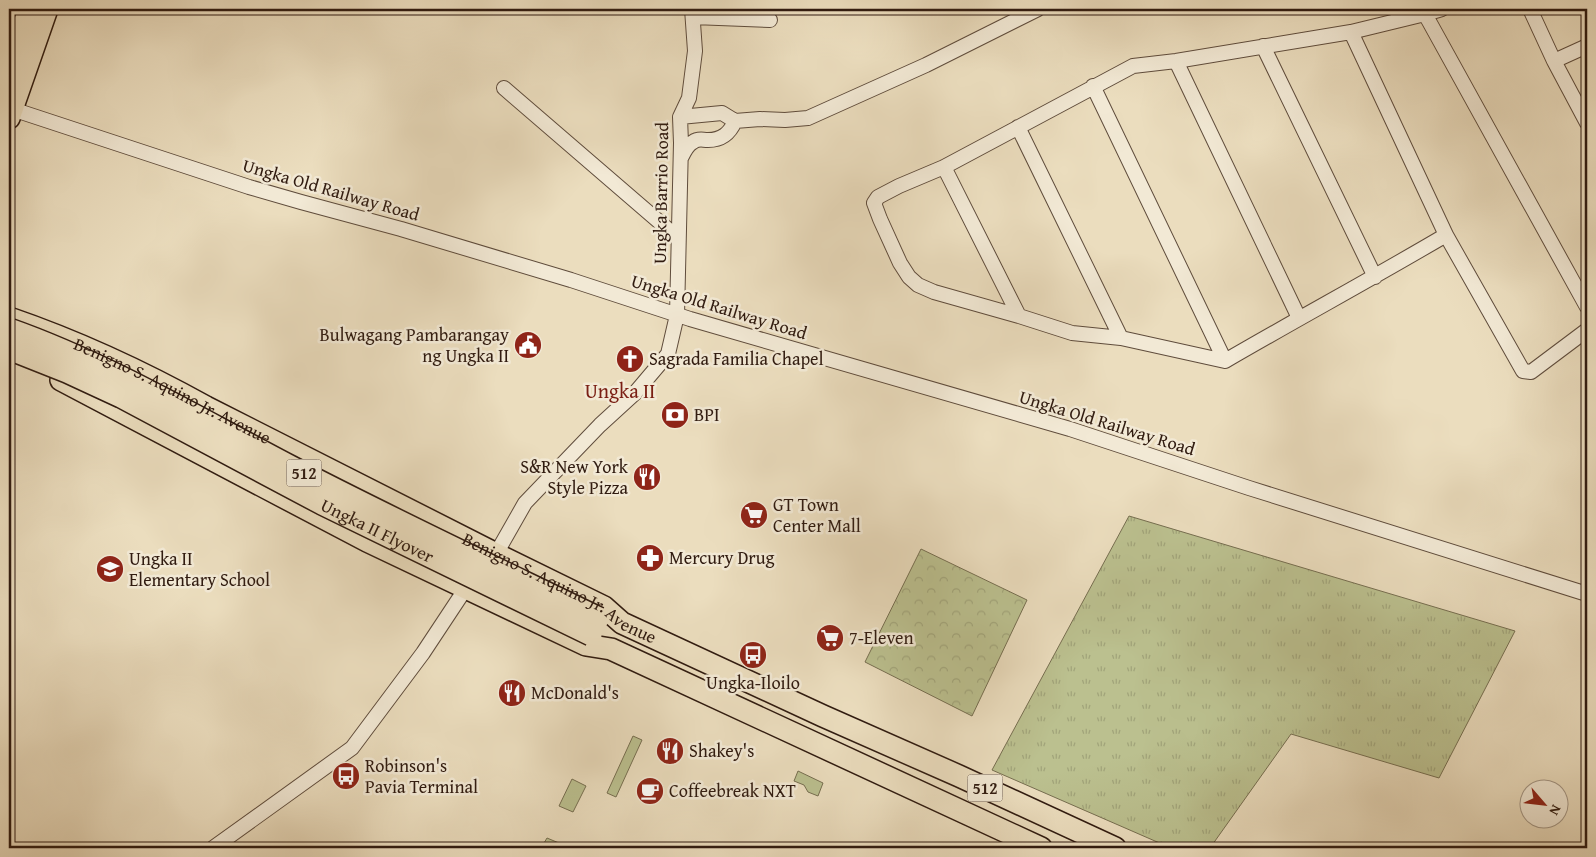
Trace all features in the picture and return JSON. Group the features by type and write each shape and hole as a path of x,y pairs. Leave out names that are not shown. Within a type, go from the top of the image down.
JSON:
{"main road":[{"path":"9,67 29,9"},
{"path":"10,113 47,9"},
{"name":"Benigno S. Aquino Jr. Avenue","path":"9,318 48,332 138,372 604,607 622,623 1115,848"},
{"name":"Ungka II Flyover","path":"9,329 73,354 129,380 595,626 611,649"},
{"name":"Ungka II Flyover","path":"9,349 67,372 121,397 322,504 595,626 622,623"},
{"name":"Benigno S. Aquino Jr. Avenue","path":"9,357 71,384 367,541 586,644 611,649 1041,848"},
{"path":"229,468 250,430"},
{"path":"841,756 854,729"}],"street":[{"path":"680,117 722,113 735,121 808,118 926,65 1038,9"},
{"path":"1442,9 1351,32 1176,61 1133,66 944,167 878,197 874,203 900,263 909,277 918,285 934,292 1072,333 1121,338 1225,361 1446,235"},
{"path":"1530,9 1554,61 1587,123"},
{"path":"692,13 770,20"},
{"name":"Ungka Barrio Road","path":"496,554 525,503 600,425 635,393 668,354 677,315 680,117 689,98 692,83 695,48 692,13"},
{"path":"1425,14 1587,307"},
{"path":"1351,32 1446,235 1523,370 1531,372 1587,330"},
{"path":"1263,46 1375,277"},
{"path":"1554,61 1587,46"},
{"path":"1176,61 1299,318"},
{"path":"1093,86 1225,361"},
{"path":"504,88 678,238"},
{"name":"Ungka Old Railway Road","path":"10,113 248,187 401,229 571,280 677,315 1070,430 1587,594"},
{"path":"680,158 686,148 695,140 721,138 728,134 735,121"},
{"path":"1018,127 1121,338"},
{"path":"944,167 1019,316"},
{"path":"213,848 352,748 423,653 466,588"}],"green space":[{"path":"1129,516 1515,631 1439,778 1291,734 1210,848 1171,848 992,770"},
{"path":"921,549 1027,600 972,716 865,662"},
{"path":"633,736 642,740 616,797 607,793"},
{"path":"798,771 823,783 818,796 808,792 804,785 794,781"},
{"path":"572,779 586,786 573,812 559,806"},
{"path":"547,838 559,843 559,848 541,848"}],"place":[{"name":"Bulwagang Pambarangay ng Ungka Ⅱ","path":"528,345"},
{"name":"Sagrada Familia Chapel","path":"630,359"},
{"name":"BPI","path":"675,415"},
{"name":"S&R New York Style Pizza","path":"647,477"},
{"name":"GT Town Center Mall","path":"754,515"},
{"name":"Mercury Drug","path":"650,558"},
{"name":"Ungka Ⅱ Elementary School","path":"110,569"},
{"name":"7-Eleven","path":"830,638"},
{"name":"Ungka-Iloilo","path":"753,655"},
{"name":"McDonald's","path":"512,693"},
{"name":"Shakey's","path":"670,751"},
{"name":"Robinson's Pavia Terminal","path":"346,776"},
{"name":"Coffeebreak NXT","path":"650,791"}],"district":[{"name":"Ungka Ⅱ","path":"620,391"}]}
